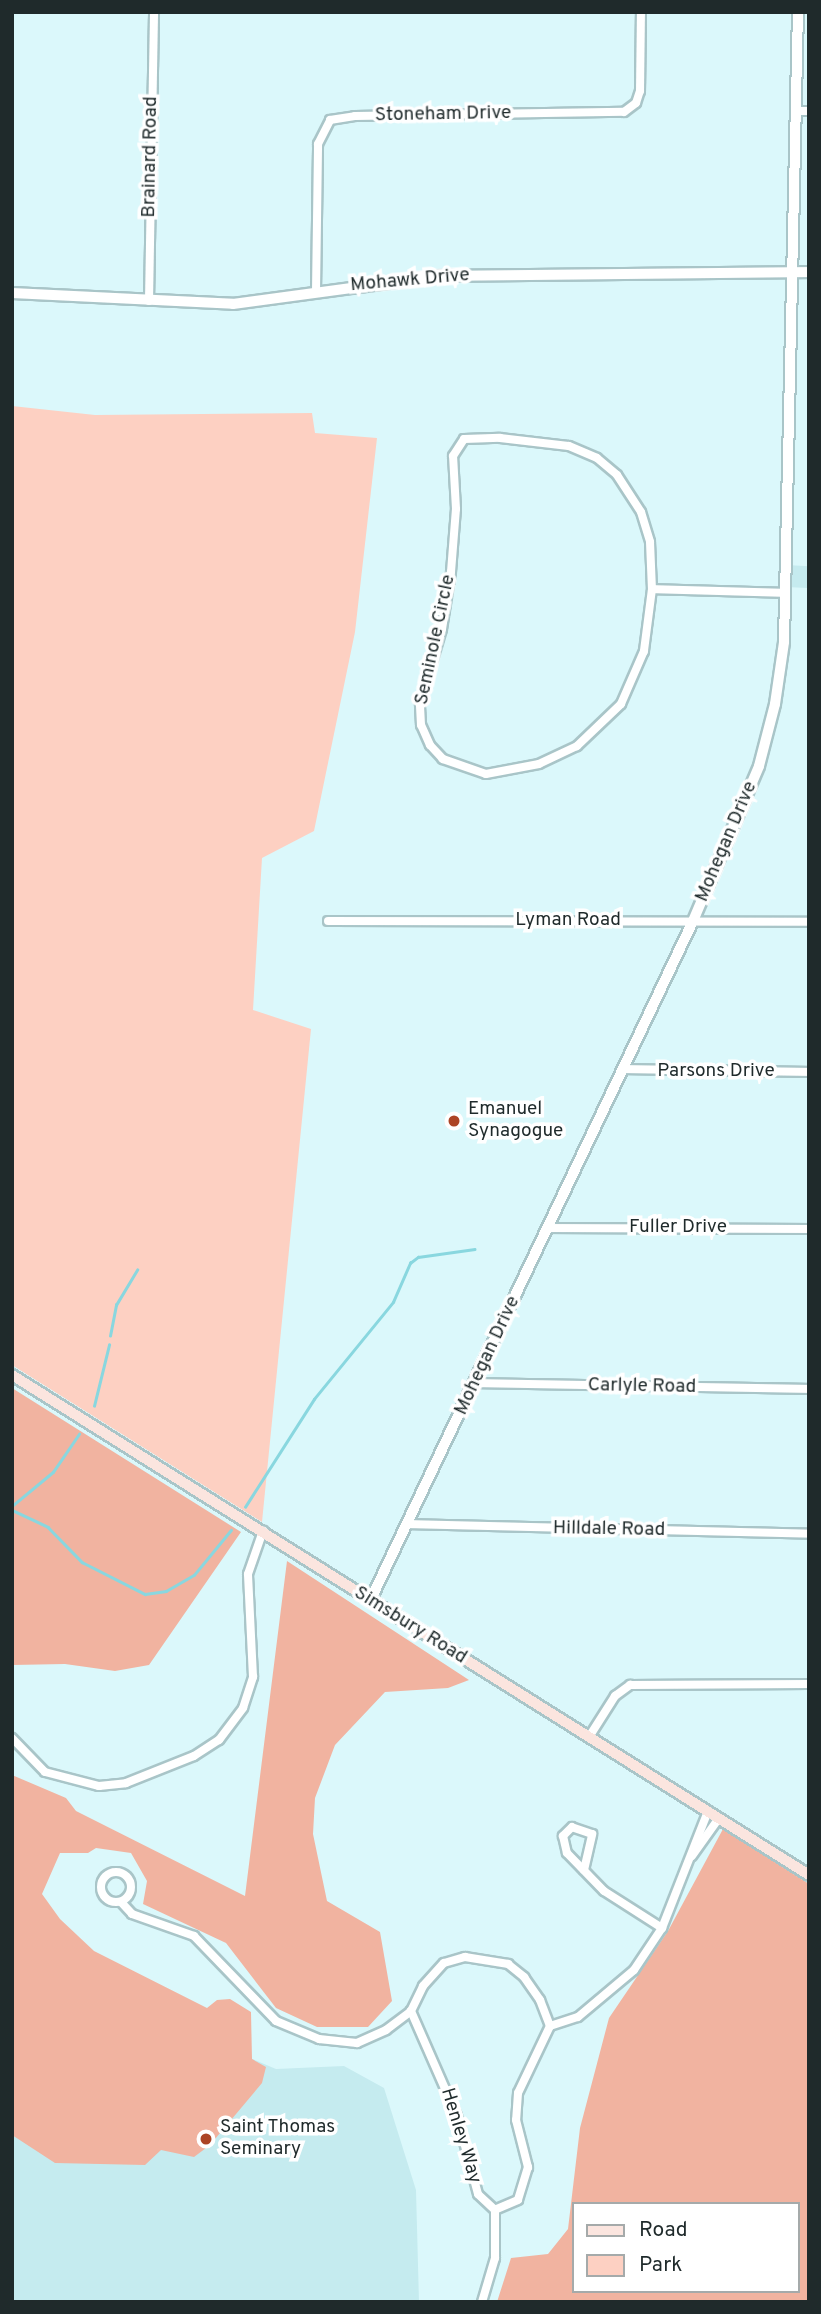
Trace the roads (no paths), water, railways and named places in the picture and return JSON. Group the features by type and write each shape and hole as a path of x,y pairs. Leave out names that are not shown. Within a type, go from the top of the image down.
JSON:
{"main road":[{"name":"Simsbury Road","path":"12,1376 809,1875"}],"street":[{"name":"Brainard Road","path":"149,301 154,12"},
{"name":"Stoneham Drive","path":"316,292 318,144 330,120 343,116 629,110 639,91 641,12"},
{"name":"Mohegan Drive","path":"370,1601 409,1524 693,921 759,766 775,704 786,593 797,12"},
{"path":"797,111 809,111"},
{"name":"Mohawk Drive","path":"12,293 233,303 440,275 809,272"},
{"name":"Seminole Circle","path":"464,439 535,439 569,446 597,458 617,475 641,512 650,542 652,589 644,651 636,677 621,704 577,746 539,764 486,774 454,764 430,745 421,724 420,703 442,629 456,509 451,467 457,445 464,439"},
{"path":"652,589 786,593"},
{"name":"Lyman Road","path":"328,921 809,922"},
{"name":"Parsons Drive","path":"624,1069 809,1072"},
{"name":"Fuller Drive","path":"548,1227 809,1229"},
{"name":"Carlyle Road","path":"475,1383 809,1389"},
{"name":"Hilldale Road","path":"409,1524 809,1534"},
{"path":"12,1738 24,1755 45,1772 99,1786 125,1783 194,1756 219,1740 236,1721 249,1694 253,1664 248,1574 263,1531"},
{"path":"589,1737 615,1696 630,1685 809,1684"},
{"path":"482,2302 495,2258 495,2210 518,2200 528,2167 516,2120 518,2093 550,2026 578,2017 603,2000 634,1970 662,1928 708,1811"},
{"path":"692,1856 719,1818"},
{"path":"584,1870 592,1835 572,1827 565,1831 563,1845 584,1870 604,1891 662,1928"},
{"path":"121,1902 132,1914 194,1936 276,2021 319,2039 357,2043 386,2030 411,2011 423,1986 444,1964 465,1957 488,1958 508,1964 524,1977 550,2026"},
{"name":"Henley Way","path":"411,2011 453,2104 478,2194 495,2210"}],"waterway":[{"path":"245,1507 314,1399 393,1302 410,1263 418,1257 474,1249"},
{"path":"110,1336 116,1305 137,1270"},
{"path":"94,1406 109,1345"},
{"path":"12,1506 53,1472 79,1434"},
{"path":"12,1510 48,1527 82,1562 145,1594 166,1591 194,1575 231,1530"}],"place":[{"name":"Emanuel Synagogue","path":"454,1121"},
{"name":"Saint Thomas Seminary","path":"206,2139"}]}
